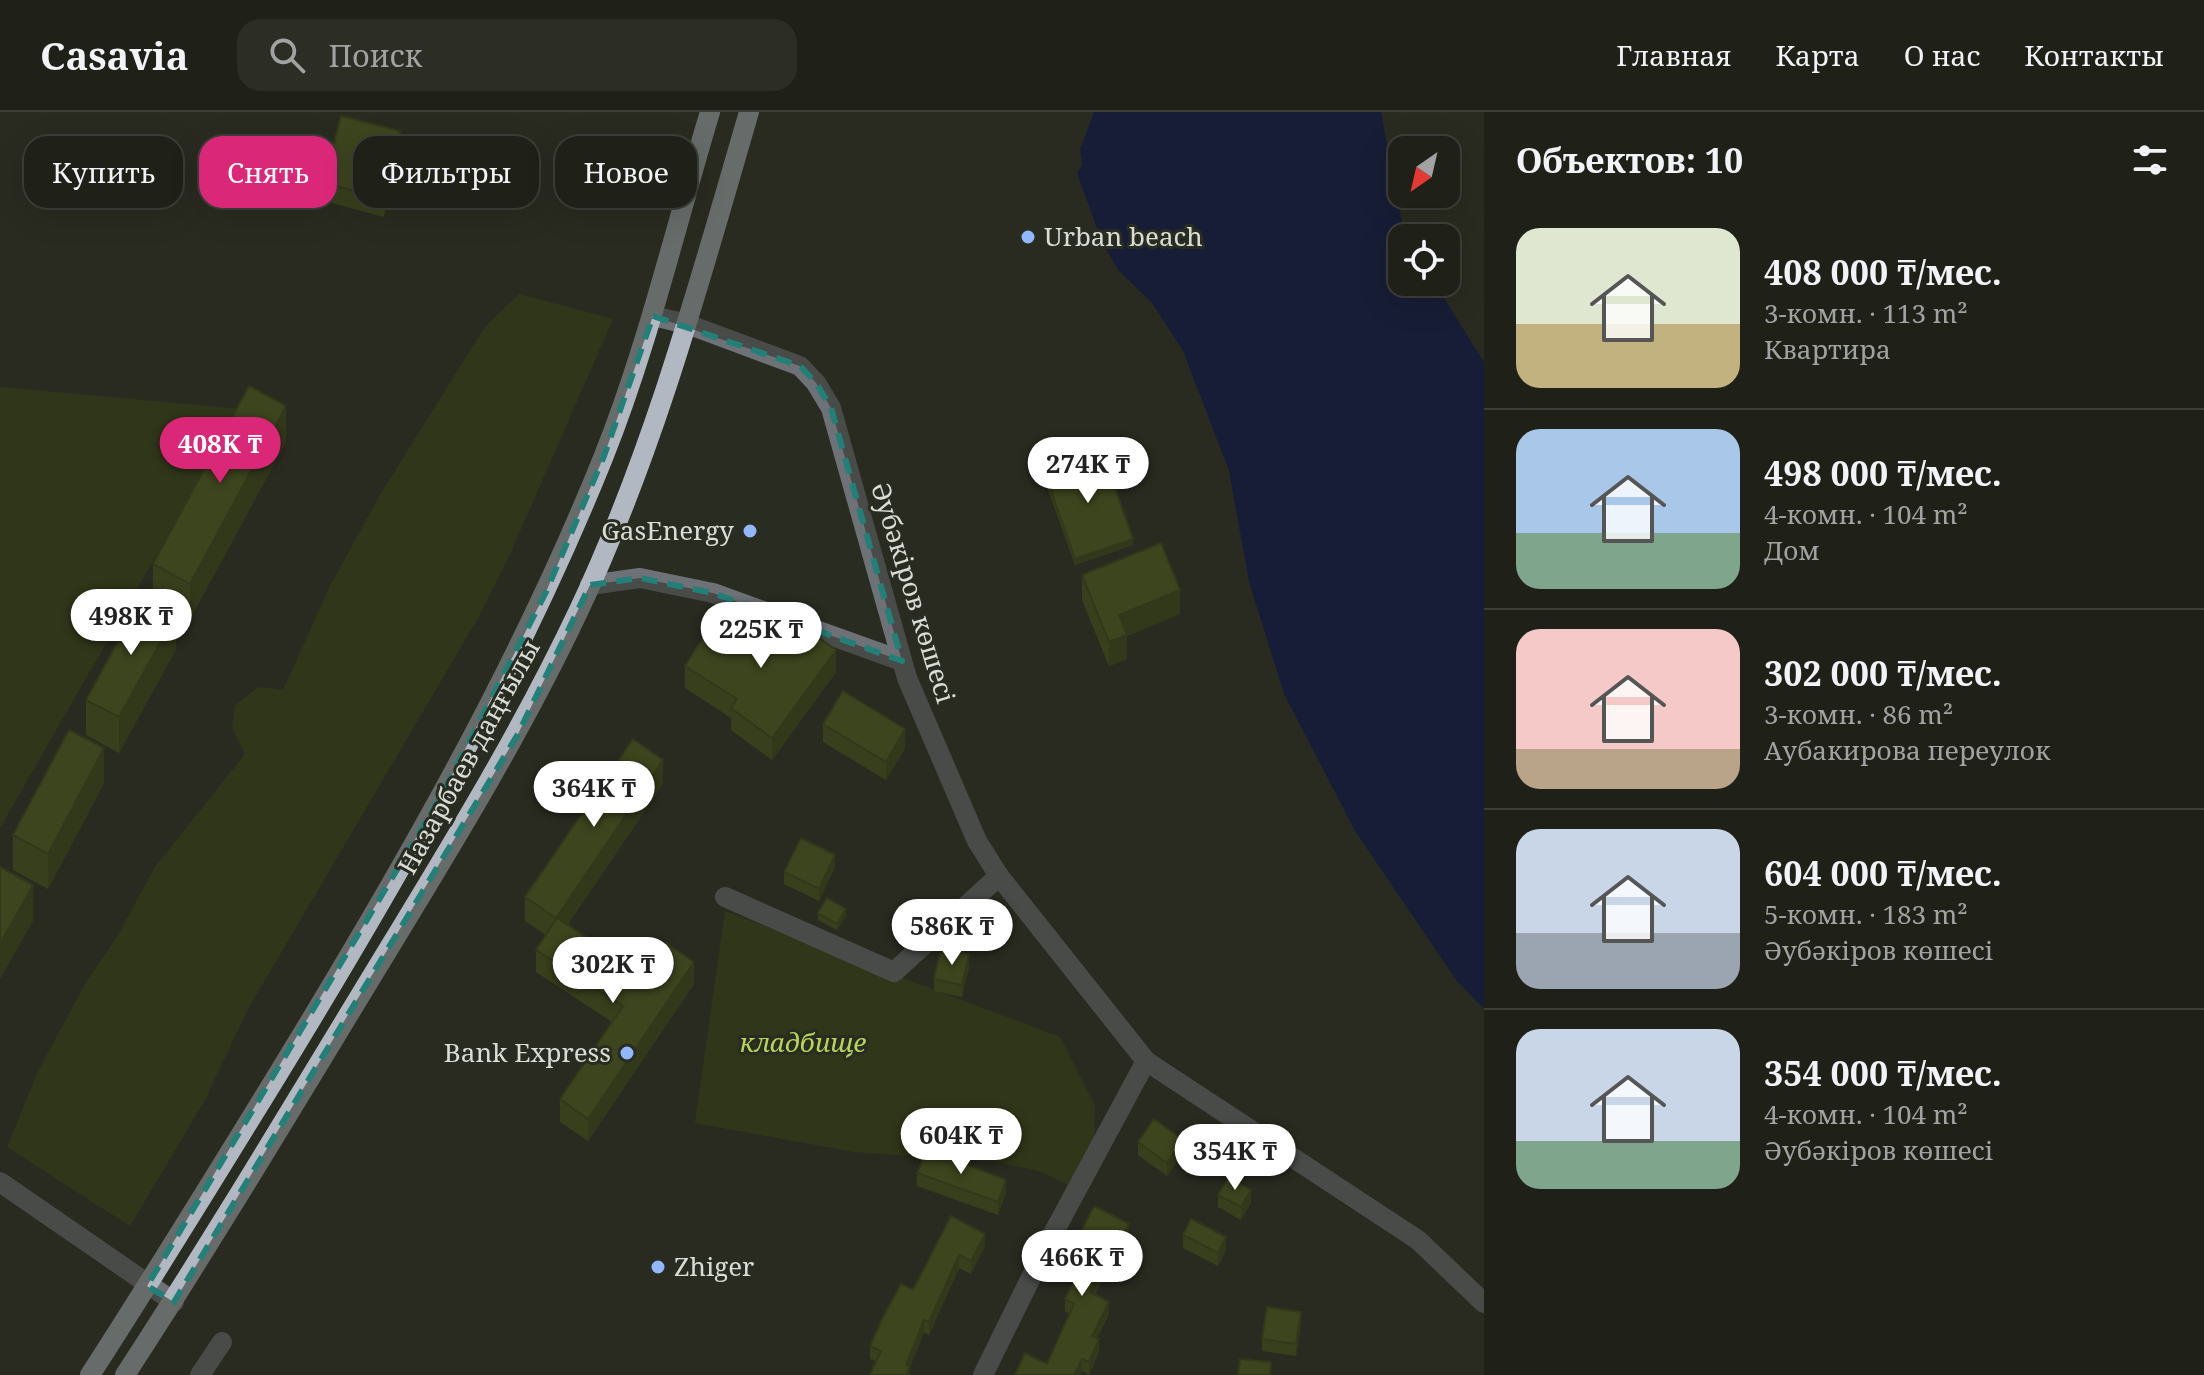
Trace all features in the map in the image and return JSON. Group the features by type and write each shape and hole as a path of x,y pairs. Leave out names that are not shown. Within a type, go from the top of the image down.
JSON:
{"main road":[{"name":"Назарбаев даңғылы","path":"90,1375 355,949 440,798 546,592 604,456 653,316 710,112"},
{"name":"Назарбаев даңғылы","path":"125,1375 316,1073 518,734 590,585 636,475 687,324 749,112"}],"street":[{"name":"Әубәкіров көшесі","path":"653,316 687,324 800,366 816,383 831,408 902,661 977,841 999,876 1146,1061 1418,1240 1484,1303"},
{"path":"590,585 640,578 713,593 902,661"},
{"path":"725,897 894,972 999,876"},
{"path":"983,1375 1049,1241 1146,1061"},
{"path":"0,1182 174,1302"},
{"path":"200,1375 222,1342"}],"highlighted area":[{"path":"653,316 800,366 816,383 831,408 902,661 713,593 640,578 590,585 518,734 174,1302 147,1286 440,798 546,592 604,456"}],"green space":[{"path":"519,294 613,319 510,554 478,618 248,1009 205,1100 130,1226 7,1147 38,1071 155,867 245,754 232,727 235,705 259,687 283,690 330,586 380,495 484,328"},
{"path":"0,387 240,409 0,828"},
{"name":"кладбище","path":"725,911 1060,1037 1095,1105 1094,1140 1069,1185 1039,1171 997,1162 855,1152 695,1123"}],"shaded area":[{"path":"1094,112 1381,112 1388,149 1388,208 1399,208 1402,224 1388,224 1388,296 1443,296 1484,362 1484,1009 1456,980 1355,831 1284,694 1249,582 1229,471 1183,351 1152,303 1118,270 1101,240 1077,173 1082,165 1080,149"}],"building":[{"path":"341,116 400,131 399,136 353,136 353,190 337,186 336,136"},
{"path":"249,386 286,406 190,584 153,564"},
{"path":"1102,451 1133,539 1075,559 1044,471"},
{"path":"1161,543 1180,590 1119,615 1127,635 1109,642 1082,575"},
{"path":"143,596 176,614 119,717 86,700"},
{"path":"717,616 772,651 794,620 836,650 772,738 731,708 737,699 685,666"},
{"path":"843,691 905,729 886,762 823,724"},
{"path":"69,730 104,748 48,854 13,835"},
{"path":"633,739 663,760 556,918 525,897"},
{"path":"801,838 835,855 819,889 784,872"},
{"path":"0,867 33,885 0,944"},
{"path":"827,898 846,909 837,924 818,913"},
{"path":"557,918 644,975 666,943 694,962 588,1119 560,1099 623,1006 536,950"},
{"path":"941,949 969,954 962,985 934,979"},
{"path":"1154,1119 1183,1140 1167,1163 1138,1142"},
{"path":"927,1149 1006,1180 998,1202 917,1173"},
{"path":"1229,1177 1251,1190 1241,1207 1218,1195"},
{"path":"1094,1206 1129,1224 1115,1251 1111,1249 1090,1292 1109,1302 1092,1336 1099,1339 1089,1362 1082,1359 1074,1375 1015,1375 1025,1353 1047,1364 1074,1304 1065,1299 1079,1271 1065,1264"},
{"path":"951,1216 985,1234 971,1261 959,1255 929,1322 924,1320 906,1365 910,1366 906,1375 870,1375 881,1351 870,1346 883,1317 901,1284 913,1290"},
{"path":"1191,1219 1226,1237 1218,1253 1183,1235"},
{"path":"1267,1307 1301,1312 1296,1344 1262,1339"},
{"path":"1240,1359 1271,1362 1270,1375 1238,1375"}],"place":[{"name":"Urban beach","path":"1028,237"},
{"name":"GasEnergy","path":"750,531"},
{"name":"Bank Express","path":"627,1053"},
{"name":"Zhiger","path":"658,1267"}]}
